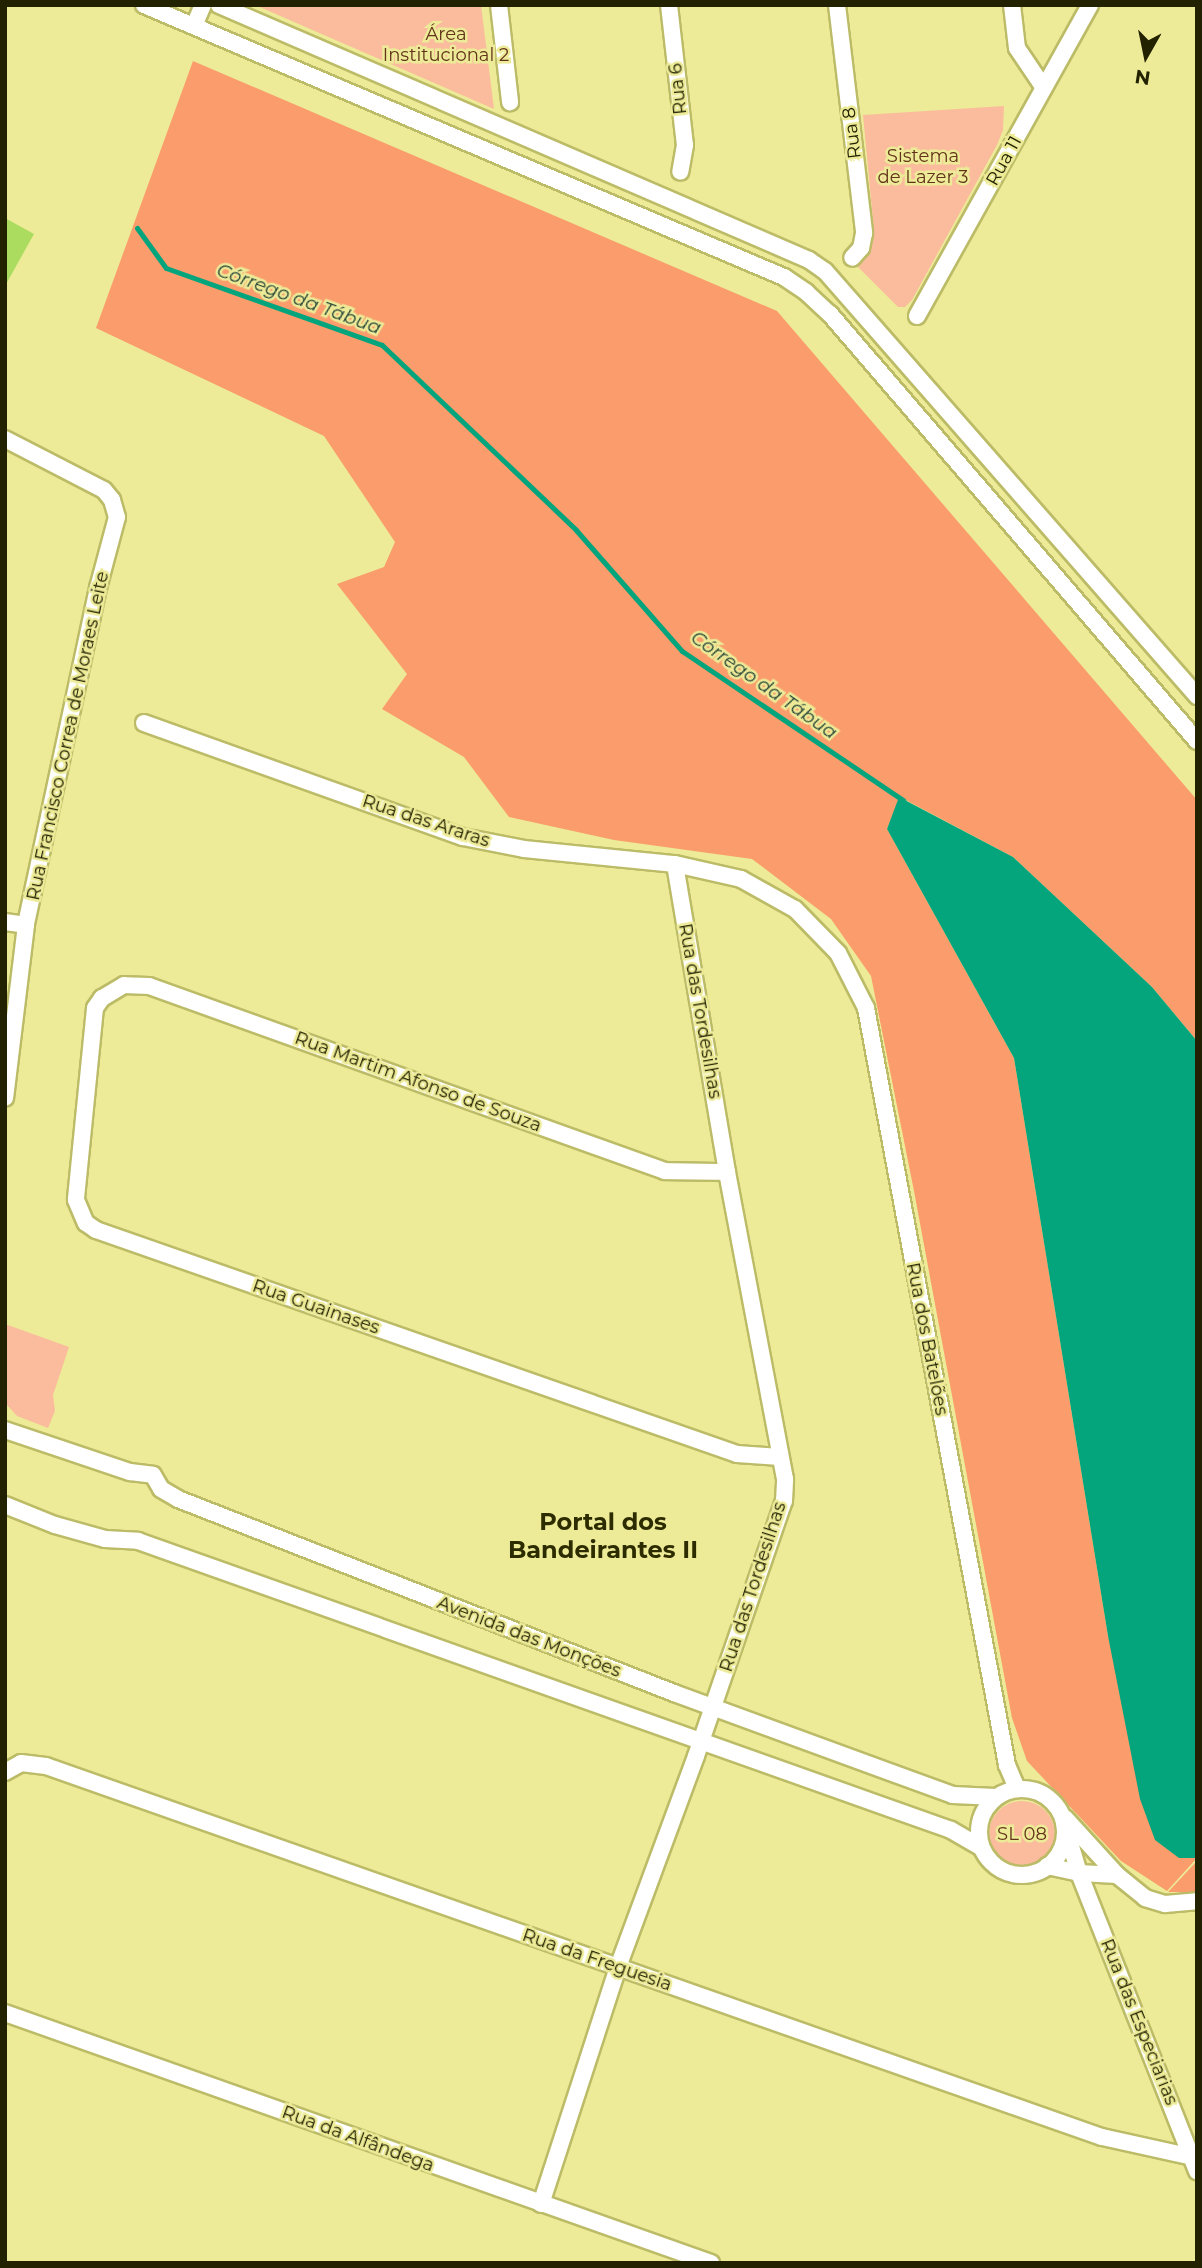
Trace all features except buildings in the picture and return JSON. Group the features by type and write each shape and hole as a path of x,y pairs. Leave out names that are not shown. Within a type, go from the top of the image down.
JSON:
{"street":[{"path":"144,5 784,277 830,314 1197,741"},
{"path":"194,26 203,5"},
{"path":"219,5 675,205 808,260 825,271 1197,696"},
{"path":"499,5 510,102"},
{"name":"Rua 6","path":"669,5 685,145 680,173"},
{"name":"Rua 8","path":"837,5 864,233 861,248 852,258"},
{"path":"1012,5 1017,48 1044,88"},
{"name":"Rua 11","path":"917,316 1090,5"},
{"path":"663,227 675,205"},
{"name":"Rua Francisco Correa de Moraes Leite","path":"5,439 104,490 112,500 117,517 98,588 26,925 5,1098"},
{"name":"Rua das Araras","path":"144,723 463,836 524,849 675,864 741,879 795,909"},
{"name":"Rua das Tordesilhas","path":"541,2204 618,1967 713,1708 784,1501 785,1479 727,1172 675,864"},
{"name":"Rua dos Batelões","path":"795,909 838,953 866,1009 1007,1765 1017,1789"},
{"path":"5,922 26,925"},
{"name":"Rua Martim Afonso de Souza","path":"112,990 124,985 149,986 665,1171 727,1172"},
{"name":"Rua Guainases","path":"112,990 95,1008 76,1188 79,1212 96,1230 737,1454 780,1457"},
{"name":"Avenida das Monções","path":"5,1430 130,1472 153,1475 161,1489 178,1499 713,1708 953,1795 996,1797"},
{"path":"5,1505 55,1525 105,1539 138,1541 950,1830 981,1847 995,1865 1013,1873 1031,1874 1047,1866 1063,1843 1062,1819"},
{"name":"Rua da Freguesia","path":"5,1772 21,1763 46,1766 1102,2137 1195,2164"},
{"path":"981,1847 979,1836 982,1814 996,1797 1017,1789 1039,1792 1048,1798 1062,1819 1117,1875 1152,1902 1165,1904 1197,1901"},
{"name":"Rua das Especiarias","path":"1062,1819 1079,1873 1195,2164"},
{"path":"1047,1866 1079,1873 1117,1875"},
{"name":"Rua da Alfândega","path":"5,2013 711,2263"}],"green space":[{"name":"Área Institucional 2","path":"255,5 481,5 494,109"},
{"name":"Sistema de Lazer 3","path":"1004,106 1003,130 997,145 912,300 905,307 898,307 858,267 870,247 874,231 863,115"},
{"path":"5,1324 69,1347 53,1395 55,1411 48,1428 17,1416 7,1405"},
{"name":"SL 08","path":"1022,1801 1035,1804 1045,1811 1052,1821 1055,1834 1052,1847 1045,1857 1035,1864 1022,1867 1009,1864 999,1857 992,1847 989,1834 992,1821 999,1811 1009,1804"}],"shaded area":[{"path":"193,61 777,311 1197,800 1197,1041 1152,987 1013,857 900,797 887,829 1014,1058 1108,1636 1179,1858 1197,1858 1167,1891 1121,1861 1027,1761 1012,1718 914,1191 871,976 831,919 752,859 614,840 509,817 464,757 382,709 407,674 337,584 384,567 395,542 324,436 96,328"},
{"path":"899,797 1013,857 1152,987 1197,1041 1197,1858 1179,1858 1155,1840 1140,1799 1108,1636 1014,1058 887,829"},
{"path":"1197,1861 1197,1892 1168,1892"}],"waterway":[{"name":"Córrego da Tábua","path":"137,228 166,268 382,345 576,530 682,651 903,800"}],"district":[{"name":"Portal dos Bandeirantes II","path":"603,1536"}]}
